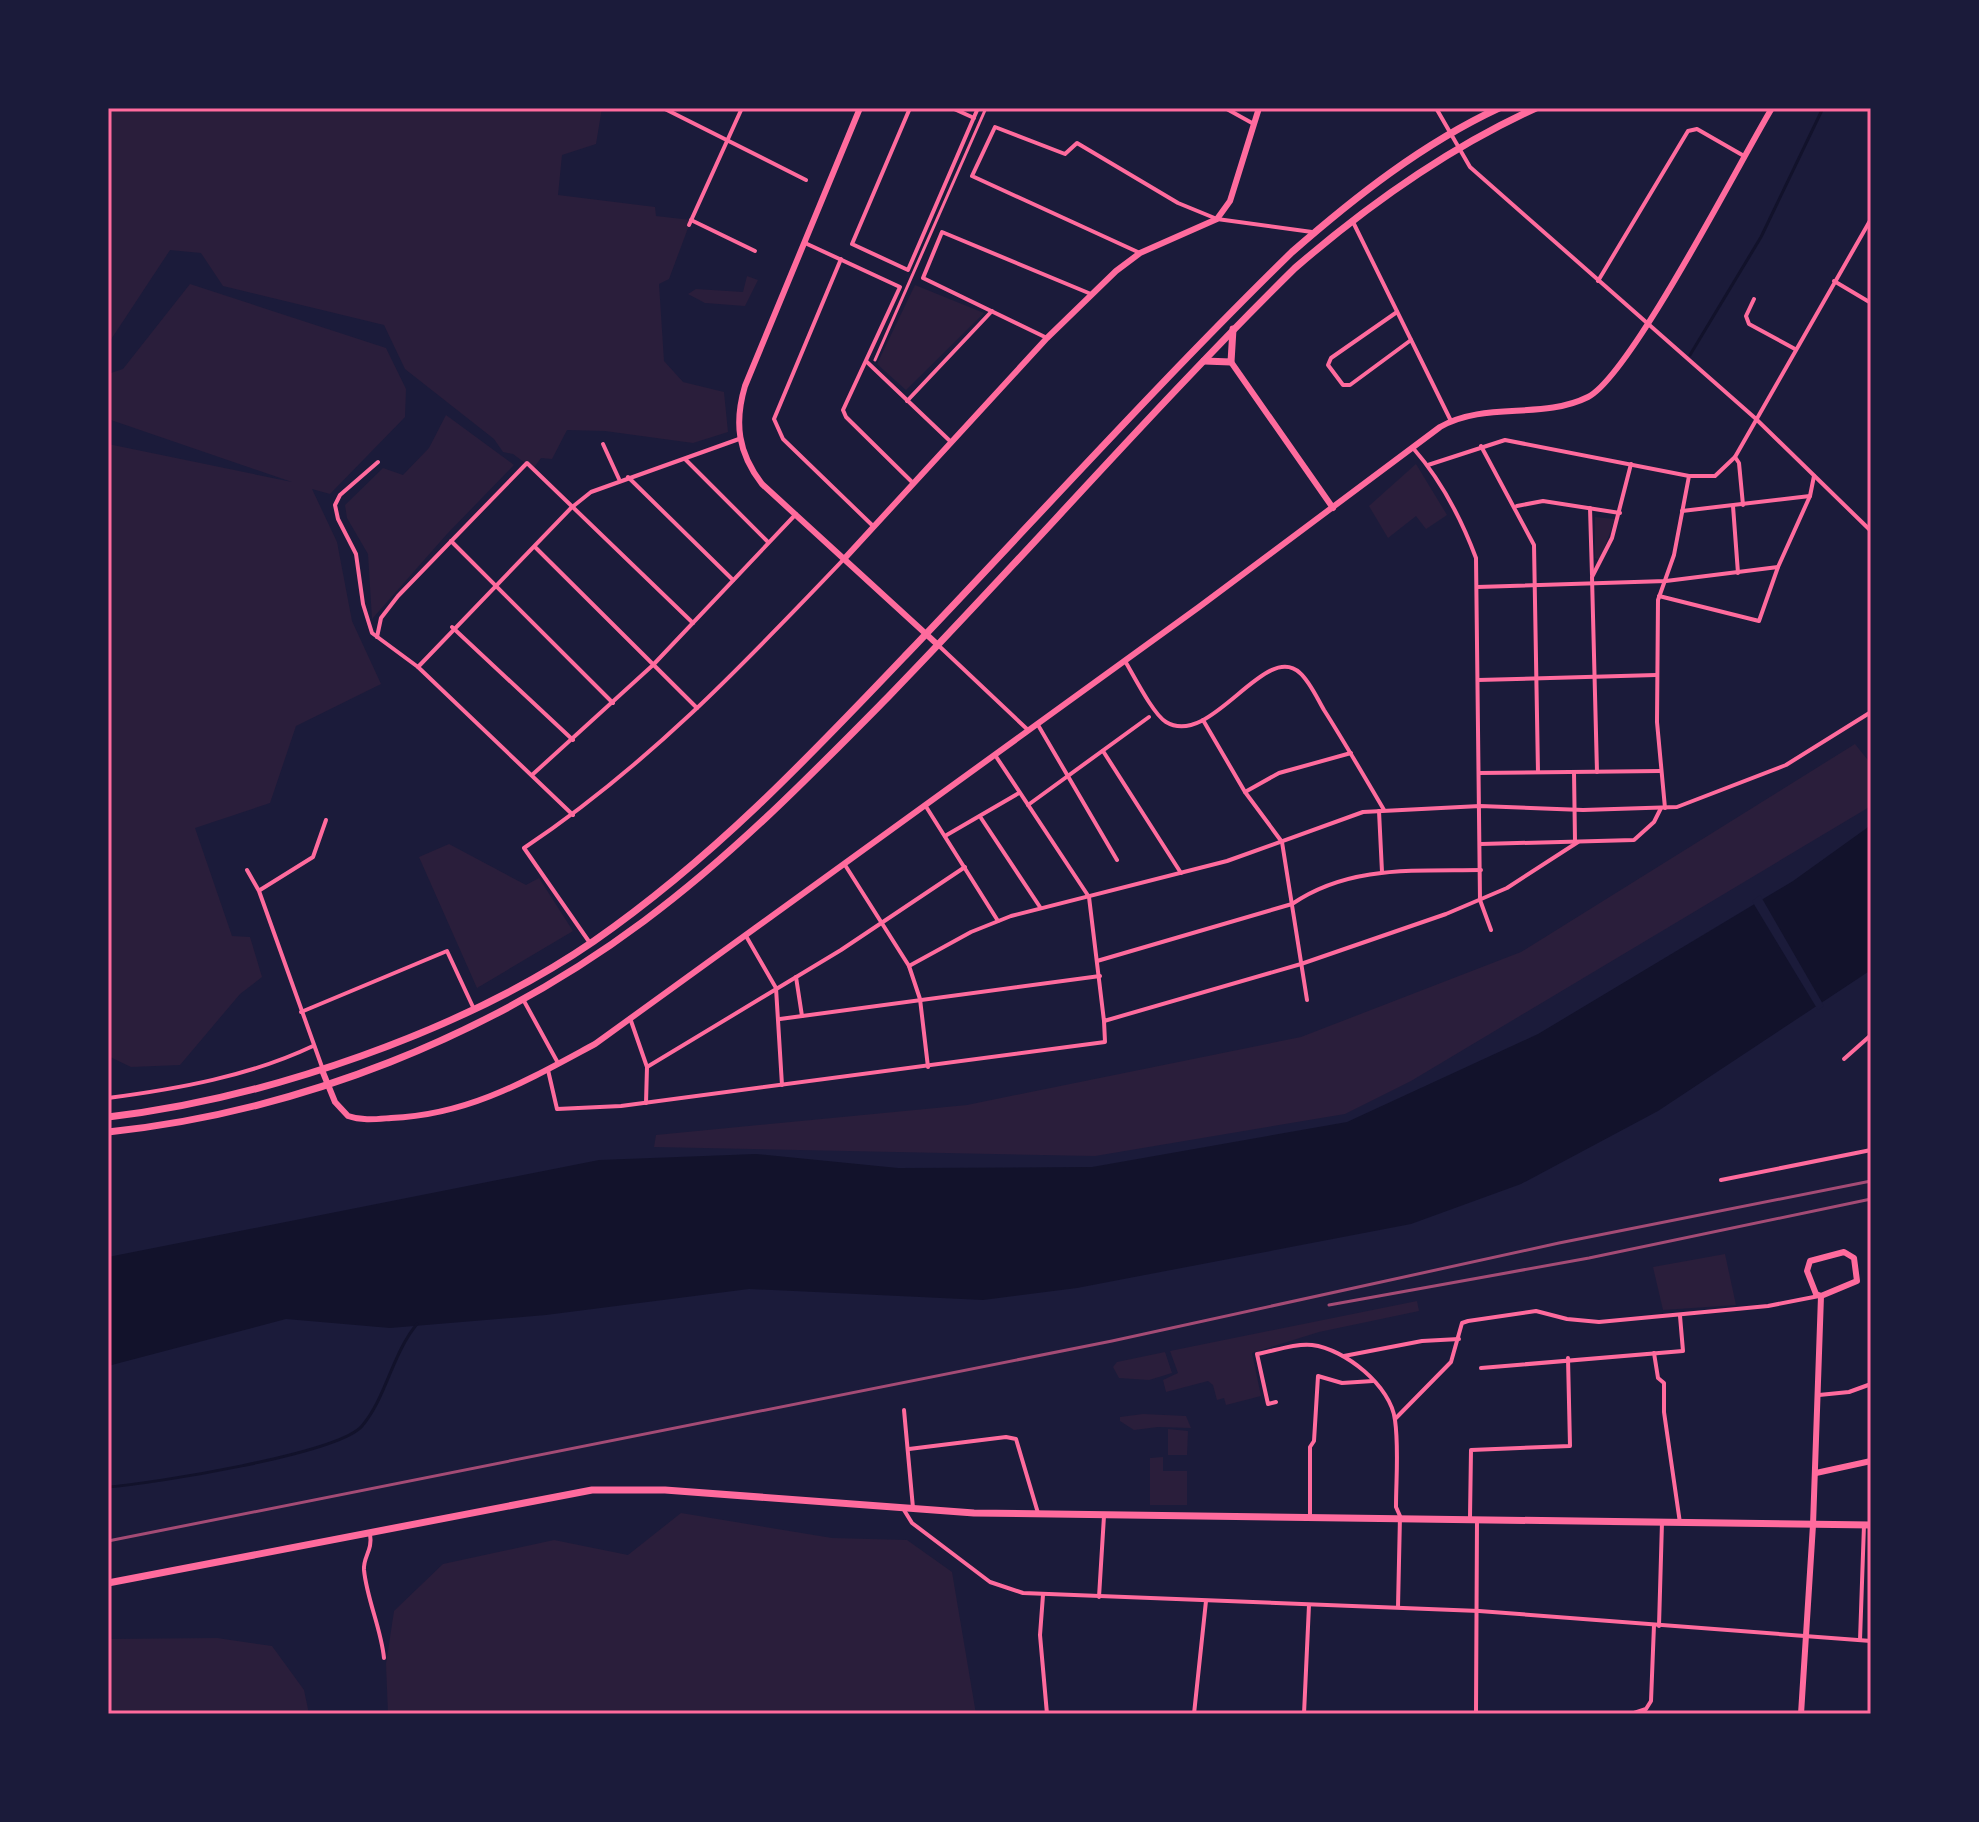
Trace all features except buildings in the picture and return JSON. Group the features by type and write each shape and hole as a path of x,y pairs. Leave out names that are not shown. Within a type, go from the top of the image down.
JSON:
{"main road":[{"path":"108,1117 213,1100 322,1070 473,1007 590,943 712,851 780,787 1255,289 1315,232 1363,192 1450,134 1499,108"},
{"path":"108,1132 183,1122 328,1084 443,1039 523,998 641,924 717,864 804,782 938,645 1233,329 1295,268 1352,220 1458,149 1536,108"},
{"path":"1204,361 1231,362 1233,329"},
{"path":"108,1583 592,1490 665,1490 908,1510 1038,1514 1400,1516 1868,1525"}],"street":[{"path":"663,108 729,138 806,180"},
{"path":"742,108 690,222 755,251"},
{"path":"860,108 745,386 739,417 739,439 755,475 1028,730"},
{"path":"910,108 852,244 908,270 978,108"},
{"path":"952,108 974,118"},
{"path":"875,360 986,108"},
{"path":"1225,108 1252,123"},
{"path":"590,943 524,848 573,815 673,734 845,558 950,441 1091,294 1140,253 1217,219 1230,201 1259,108"},
{"path":"1436,108 1470,167 1755,418 1871,529"},
{"path":"247,870 259,891 335,1102 348,1116 405,1118 457,1111 548,1068 595,1044 1451,421 1584,399 1616,373 1772,108"},
{"path":"1140,253 972,176 995,127 1065,154 1077,143 1178,203 1217,219 1315,232"},
{"path":"1598,281 1688,131 1697,129 1744,156"},
{"path":"1428,465 1505,440 1689,476 1715,476 1735,457 1871,219"},
{"path":"1352,220 1451,421"},
{"path":"1047,338 923,278 942,232 1091,294"},
{"path":"804,242 900,287 843,410 846,417 912,482"},
{"path":"841,259 774,419 783,439 872,525"},
{"path":"1834,281 1871,303"},
{"path":"1754,299 1746,316 1749,324 1795,349"},
{"path":"907,401 992,311"},
{"path":"1397,312 1331,358 1328,365 1343,385 1350,385 1411,340"},
{"path":"867,362 950,441"},
{"path":"1231,362 1333,508"},
{"path":"418,667 452,627 496,587 571,508 591,492 619,479 739,439"},
{"path":"603,444 619,479"},
{"path":"1481,446 1534,545 1538,772"},
{"path":"1413,448 1428,465 1469,538 1476,558 1480,900 1491,930"},
{"path":"1735,457 1739,463 1743,505"},
{"path":"685,459 768,543"},
{"path":"378,462 340,495 335,505 338,519 356,554 363,604 372,633 418,667 573,815"},
{"path":"377,639 376,632 387,610 450,540 527,463 693,623"},
{"path":"1592,580 1604,558 1620,513 1631,464"},
{"path":"1481,844 1634,840 1654,822 1663,808 1656,675 1659,596 1666,581 1689,476"},
{"path":"1659,596 1759,621 1778,567 1810,496 1814,476"},
{"path":"628,477 733,580"},
{"path":"1682,511 1810,496"},
{"path":"1516,507 1531,501 1620,513"},
{"path":"1733,506 1738,573"},
{"path":"1590,508 1597,772"},
{"path":"532,775 653,665 796,514"},
{"path":"450,540 613,703"},
{"path":"535,547 697,708"},
{"path":"1477,587 1592,580 1666,581 1778,567"},
{"path":"452,627 573,740"},
{"path":"1125,660 1167,723 1186,727 1203,720 1272,668 1293,669 1300,673 1351,753 1382,811 1382,872"},
{"path":"1478,680 1656,675"},
{"path":"909,966 971,932 1040,907 1182,874 1331,823 1382,811 1480,806 1575,809 1677,807 1786,765 1871,712"},
{"path":"1028,805 1149,717"},
{"path":"1203,720 1245,792 1282,842 1307,1000"},
{"path":"1037,723 1117,860"},
{"path":"1103,751 1182,874"},
{"path":"1245,792 1279,773 1351,753"},
{"path":"548,1068 557,1109 646,1103 1105,1042 1089,897 995,755"},
{"path":"1479,773 1662,771"},
{"path":"1574,772 1577,842"},
{"path":"945,836 1020,793"},
{"path":"925,805 998,921"},
{"path":"981,818 1040,907"},
{"path":"259,891 313,857 326,820"},
{"path":"1104,1021 1301,964 1480,900 1533,872 1577,842"},
{"path":"844,863 909,966 920,999 928,1067"},
{"path":"647,1067 796,977 965,867"},
{"path":"1097,961 1292,904 1317,887 1361,874 1481,870"},
{"path":"745,935 776,988 782,1085"},
{"path":"301,1012 447,951 473,1007"},
{"path":"780,1019 1100,976"},
{"path":"796,977 802,1016"},
{"path":"523,998 558,1063"},
{"path":"630,1018 647,1067 646,1103"},
{"path":"1844,1059 1871,1035"},
{"path":"108,1098 154,1092 274,1063 313,1046"},
{"path":"1721,1180 1871,1150"},
{"path":"1395,1419 1447,1367 1462,1323 1516,1312 1544,1311 1587,1322 1791,1303 1821,1296 1857,1281 1851,1253 1810,1261 1807,1271 1813,1291 1821,1296"},
{"path":"1801,1714 1816,1473 1821,1296"},
{"path":"1481,1368 1568,1358 1683,1351 1680,1315"},
{"path":"1344,1356 1422,1341 1459,1339"},
{"path":"1276,1402 1268,1404 1257,1354 1308,1344 1344,1356 1373,1381 1389,1401 1395,1419 1396,1507 1400,1516 1398,1609"},
{"path":"1654,1353 1658,1378 1664,1383 1664,1412 1680,1523"},
{"path":"1476,1714 1479,1611 1471,1450 1570,1446 1568,1358"},
{"path":"1310,1516 1310,1447 1314,1441 1318,1376 1342,1383 1373,1381"},
{"path":"1819,1395 1849,1392 1871,1384"},
{"path":"904,1410 909,1449 908,1510 912,1523 990,1582 1007,1590 1043,1595 1479,1611 1871,1641"},
{"path":"909,1449 1006,1437 1016,1439 1038,1514"},
{"path":"1816,1473 1871,1461"},
{"path":"1099,1597 1104,1514"},
{"path":"1631,1714 1646,1709 1651,1701 1662,1522"},
{"path":"1860,1640 1868,1525"},
{"path":"370,1534 372,1547 363,1569 376,1613 384,1658"},
{"path":"1043,1595 1040,1635 1047,1714"},
{"path":"1194,1714 1206,1601"},
{"path":"1304,1714 1309,1605"}],"shaded area":[{"path":"108,108 602,108 596,144 562,155 558,195 655,207 656,216 691,220 669,279 659,284 664,361 683,382 724,392 728,432 693,443 605,431 567,430 552,459 541,458 533,469 513,454 503,452 494,439 405,369 384,325 223,286 201,253 170,250 108,344"},
{"path":"747,276 758,280 745,306 705,303 688,294 696,289 743,292"},
{"path":"190,284 386,348 406,389 405,417 330,494 312,489 337,542 352,621 381,684 296,726 270,803 195,828 232,936 250,937 262,977 240,994 180,1065 131,1067 108,1056 108,444 292,482 108,419 108,374 123,369"},
{"path":"915,285 984,313 906,390 877,364"},
{"path":"446,415 514,465 447,534 372,619 368,554 347,518 345,505 383,468 403,475 429,448"},
{"path":"1416,464 1447,515 1426,529 1416,516 1388,538 1369,506"},
{"path":"1595,517 1615,519 1600,560 1595,558"},
{"path":"1855,744 1871,764 1871,806 1411,1081 1345,1114 1095,1156 654,1147 656,1135 967,1105 1301,1037 1521,952"},
{"path":"1871,825 1871,970 1658,1111 1521,1184 1411,1224 1077,1288 983,1300 749,1289 546,1315 390,1328 286,1319 108,1366 108,1257 599,1160 756,1154 898,1168 1092,1167 1347,1122 1538,1034 1793,881"},
{"path":"449,844 526,885 539,878 573,931 477,988 419,857"},
{"path":"1725,1254 1736,1305 1663,1310 1653,1267"},
{"path":"1417,1301 1419,1311 1319,1332 1252,1353 1261,1396 1226,1405 1224,1398 1217,1400 1213,1385 1208,1381 1166,1392 1163,1380 1178,1373 1170,1351"},
{"path":"1165,1352 1172,1373 1149,1380 1119,1378 1113,1367 1117,1362"},
{"path":"1143,1414 1186,1416 1191,1428 1134,1430 1120,1421 1120,1417"},
{"path":"1168,1429 1188,1431 1187,1455 1168,1455"},
{"path":"1163,1457 1163,1471 1187,1471 1187,1505 1150,1505 1150,1458"},
{"path":"681,1513 832,1538 907,1540 952,1572 976,1714 388,1714 386,1664 394,1611 443,1564 554,1540 628,1555"},
{"path":"217,1638 272,1646 304,1690 309,1714 108,1714 108,1639"}],"pier":[{"path":"1760,895 1824,1006 1818,1010 1752,901"}],"waterway":[{"path":"1690,355 1761,237 1823,108"},
{"path":"108,1487 242,1466 346,1437 362,1426 370,1415 401,1349 417,1324"}],"railway":[{"path":"108,1541 1112,1341 1559,1243 1871,1181"},
{"path":"1329,1305 1589,1258 1871,1199"}]}
